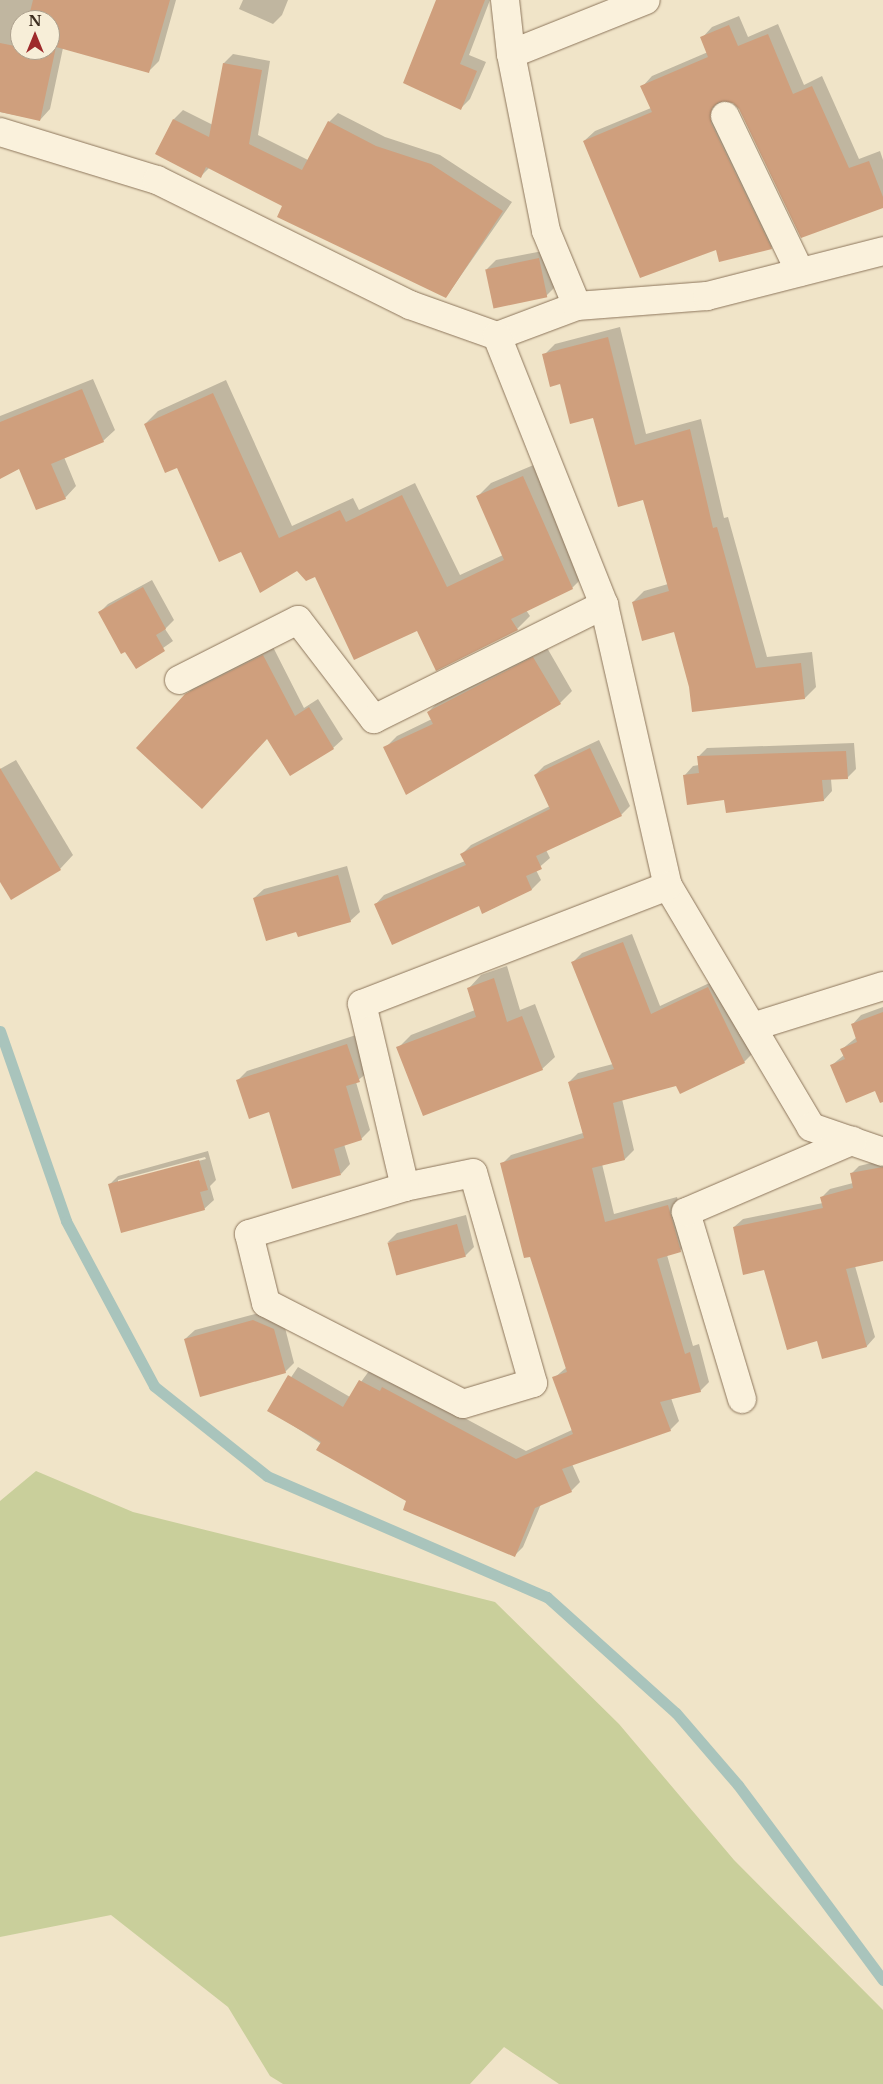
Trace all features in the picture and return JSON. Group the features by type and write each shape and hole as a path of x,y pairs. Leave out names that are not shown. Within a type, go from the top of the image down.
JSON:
{"street":[{"path":"505,0 511,54 546,231 577,306"},
{"path":"511,54 646,0"},
{"path":"725,116 800,272"},
{"path":"0,132 157,180 410,305 497,336 577,306 707,296 883,251"},
{"path":"497,336 604,605 668,886 811,1127 883,1152"},
{"path":"179,680 298,620 374,719 604,605"},
{"path":"405,1187 362,1004 668,886"},
{"path":"752,1027 883,986"},
{"path":"742,1399 686,1212 852,1141"},
{"path":"473,1174 533,1383 462,1404 266,1303 249,1234 405,1187 473,1174"}],"green space":[{"path":"36,1471 133,1512 495,1602 619,1724 734,1860 883,2010 883,2084 559,2084 504,2047 470,2084 283,2084 270,2076 228,2007 111,1915 0,1937 0,1501"}],"building":[{"path":"33,0 170,0 149,73 60,48 60,10 30,10"},
{"path":"436,0 485,0 460,64 477,71 461,110 403,83"},
{"path":"729,25 738,46 768,34 793,94 812,86 849,168 869,161 883,197 883,208 801,238 739,109 733,103 719,102 712,108 711,123 772,249 719,262 716,250 640,278 583,141 652,112 640,86 708,57 700,37"},
{"path":"0,43 10,45 10,60 53,60 40,121 0,112"},
{"path":"223,63 262,70 249,144 302,170 328,121 376,146 431,164 503,211 446,298 277,217 282,206 206,167 201,178 155,154 173,119 209,137"},
{"path":"539,258 547,297 494,309 485,269"},
{"path":"608,337 635,445 690,429 713,528 717,527 756,668 801,663 805,699 692,712 689,687 674,632 642,641 632,602 669,591 643,500 618,507 593,418 570,424 560,384 550,387 542,354"},
{"path":"82,389 104,442 51,464 66,499 36,510 19,469 0,479 0,422"},
{"path":"213,393 279,538 340,510 346,522 402,495 447,587 504,560 476,496 523,476 573,589 511,619 518,630 436,671 417,631 354,660 315,577 306,581 297,571 260,593 241,552 219,562 177,468 165,473 144,424"},
{"path":"143,587 166,629 156,635 165,651 136,669 125,652 121,654 98,612"},
{"path":"263,655 295,716 309,707 334,749 290,776 267,739 202,809 136,748 185,694"},
{"path":"533,657 561,704 406,795 383,747 433,724 427,712"},
{"path":"590,748 622,816 536,856 542,869 526,876 532,890 482,914 479,906 392,945 374,904 466,865 460,854 550,809 534,775"},
{"path":"846,751 848,779 822,780 824,801 726,813 724,800 687,805 683,775 699,773 697,756"},
{"path":"0,768 61,870 11,900 0,882"},
{"path":"338,875 351,922 298,937 296,932 266,941 253,898"},
{"path":"623,942 651,1014 708,987 745,1063 680,1094 676,1086 613,1103 625,1160 592,1168 605,1222 668,1205 681,1252 657,1259 685,1354 690,1352 701,1392 660,1402 671,1431 562,1469 572,1492 535,1508 515,1557 403,1510 406,1501 316,1450 321,1442 267,1411 288,1375 343,1407 359,1380 380,1391 382,1387 516,1459 573,1434 552,1377 567,1372 530,1257 524,1258 500,1163 584,1138 568,1082 614,1069 571,962"},
{"path":"494,978 507,1022 522,1016 543,1070 423,1116 396,1047 476,1017 467,988"},
{"path":"883,1012 883,1102 880,1103 875,1091 846,1103 830,1065 845,1059 840,1049 857,1042 851,1024"},
{"path":"347,1044 360,1082 346,1086 362,1140 334,1149 341,1175 292,1189 269,1112 249,1119 236,1080"},
{"path":"199,1160 208,1190 200,1192 205,1210 121,1233 108,1184"},
{"path":"883,1167 883,1261 846,1269 867,1347 822,1359 817,1341 787,1350 764,1270 743,1275 733,1227 823,1208 820,1197 853,1188 850,1173"},
{"path":"457,1224 466,1257 396,1275 387,1243"},
{"path":"253,1320 274,1329 286,1373 200,1397 184,1339"}],"waterway":[{"path":"0,1031 66,1221 154,1386 267,1476 547,1597 676,1713 738,1785 883,1980"}]}
